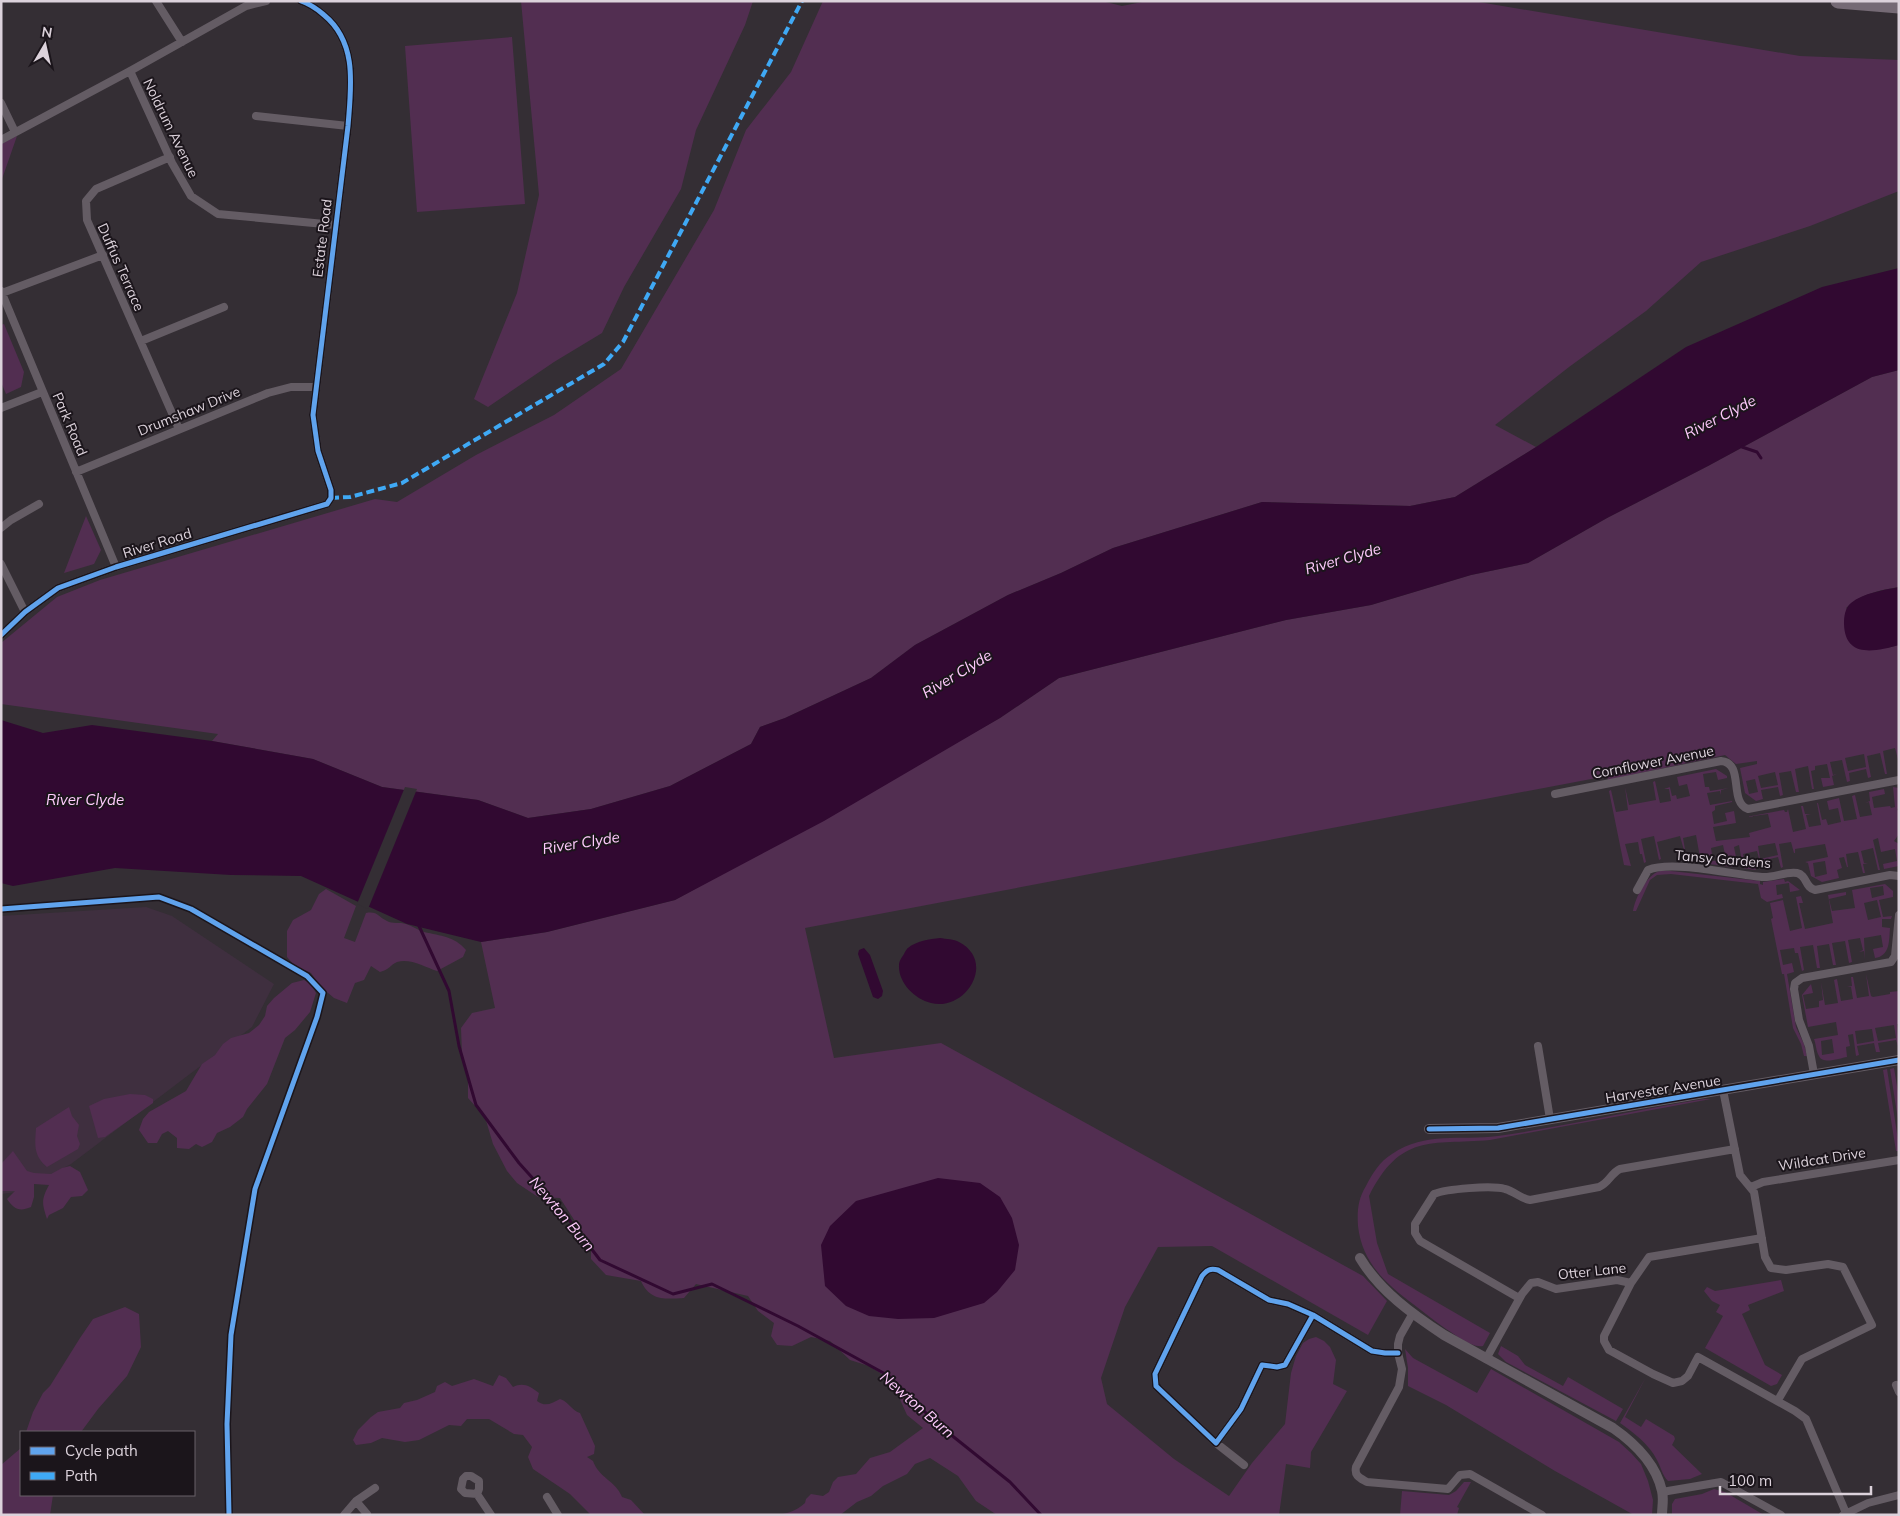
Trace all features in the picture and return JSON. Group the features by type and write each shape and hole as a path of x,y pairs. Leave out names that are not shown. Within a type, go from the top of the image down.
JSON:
{"highway":[{"path":"1838,1 1899,6"}],"street":[{"path":"156,1 182,42"},
{"path":"1,140 246,6 266,1"},
{"name":"Estate Road","path":"301,1 311,4 333,22 347,48 352,77 348,126 313,415 318,451 331,490 331,498"},
{"name":"Noldrum Avenue","path":"130,71 170,157 191,196 218,214 335,225"},
{"path":"1,103 15,132"},
{"path":"256,116 348,126"},
{"name":"Duffus Terrace","path":"170,157 96,189 86,201 87,220 179,429"},
{"path":"2,292 103,255"},
{"name":"Park Road","path":"2,292 116,567"},
{"path":"141,341 224,307"},
{"name":"Drumshaw Drive","path":"76,472 268,393 290,387 316,388"},
{"path":"1,408 42,392"},
{"name":"River Road","path":"1,635 26,612 58,588 116,567 327,504 331,498"},
{"path":"1,528 39,504"},
{"path":"1,564 26,612"},
{"name":"Cornflower Avenue","path":"1555,794 1721,761 1727,762 1732,767 1739,801 1743,807 1748,809 1899,780"},
{"name":"Tansy Gardens","path":"1638,890 1648,870 1665,866 1762,878 1796,873 1802,876 1808,887 1815,890 1890,875 1899,876"},
{"path":"1814,1074 1809,1046 1800,1027 1794,989 1795,983 1802,978 1889,963 1895,956 1899,915"},
{"path":"1538,1046 1550,1119"},
{"name":"Harvester Avenue","path":"1429,1129 1498,1128 1899,1060"},
{"path":"1723,1090 1740,1175 1751,1187 1755,1197 1765,1257 1771,1268 1786,1270 1828,1264 1843,1267 1872,1325 1802,1359 1778,1400"},
{"path":"1519,1298 1420,1241 1415,1233 1415,1224 1434,1194 1449,1189 1501,1188 1530,1200 1605,1185 1611,1175 1620,1169 1735,1149"},
{"name":"Wildcat Drive","path":"1751,1187 1763,1182 1899,1160"},
{"name":"Otter Lane","path":"1486,1359 1519,1298 1529,1285 1536,1282 1556,1289 1617,1280 1631,1283 1649,1257 1762,1238"},
{"path":"1360,1258 1370,1274 1381,1286 1413,1313 1444,1335 1614,1428 1626,1437 1644,1454 1655,1473 1662,1492 1662,1515"},
{"path":"1244,1465 1216,1443 1156,1386 1155,1374 1202,1276 1207,1270 1212,1268 1218,1270 1270,1300 1288,1304 1313,1316 1372,1350 1398,1353"},
{"path":"1631,1283 1604,1336 1604,1341 1609,1350 1673,1383 1682,1381 1688,1376 1698,1357 1778,1400 1806,1419 1844,1514 1868,1503 1899,1495"},
{"path":"1413,1313 1400,1336 1398,1353 1402,1368 1400,1387 1356,1467 1356,1473 1367,1482 1448,1489 1460,1475 1470,1474 1542,1515"},
{"path":"1216,1443 1241,1410 1262,1365 1277,1367 1285,1365 1313,1316"},
{"path":"1662,1492 1721,1482 1781,1515"},
{"path":"344,1515 356,1501 375,1488"},
{"path":"477,1494 491,1515"},
{"path":"547,1496 557,1514"},
{"path":"356,1501 367,1514"}],"shaded area":[{"path":"521,1 753,1 745,25 696,130 681,189 624,287 602,333 554,362 488,407 474,399 517,293 539,195"},
{"path":"823,1 1102,1 1122,6 1147,1 1473,1 1800,56 1899,60 1899,191 1810,226 1701,262 1646,311 1569,367 1495,425 1536,447 1455,497 1410,506 1262,502 1113,548 1061,573 1008,595 915,645 871,678 785,718 760,727 751,744 670,786 591,809 528,818 478,800 382,787 313,759 212,741 218,734 1,704 1,643 57,597 100,580 375,499 397,502 476,455 554,415 621,369 714,210 746,130 791,72"},
{"path":"512,37 525,204 417,212 405,46"},
{"path":"17,136 2,179 1,144"},
{"path":"4,324 24,372 21,387 6,394 1,382 1,325"},
{"path":"1899,370 1899,587 1864,596 1846,608 1887,648 1899,645 1899,763 1895,748 1883,751 1887,774 1885,774 1880,753 1867,756 1871,777 1868,778 1866,769 1849,773 1850,781 1847,782 1842,760 1830,762 1833,775 1837,774 1832,776 1834,785 1823,787 1821,778 1830,778 1827,764 1815,766 1815,770 1811,771 1814,789 1812,789 1808,766 1795,769 1799,792 1796,792 1791,771 1779,773 1783,795 1780,796 1778,787 1761,790 1763,799 1756,801 1745,793 1740,768 1757,764 1757,761 1736,764 1725,755 1608,780 1607,776 805,928 834,1058 941,1043 1363,1276 1387,1301 1368,1335 1212,1246 1158,1247 1125,1307 1101,1378 1107,1404 1174,1459 1229,1496 1252,1463 1285,1424 1291,1373 1296,1356 1303,1343 1316,1337 1330,1347 1336,1360 1333,1384 1347,1391 1311,1452 1310,1468 1286,1464 1279,1515 997,1515 976,1501 958,1476 930,1458 915,1464 907,1474 883,1486 871,1496 857,1502 840,1515 777,1515 799,1508 811,1494 823,1496 829,1492 833,1482 838,1477 856,1474 870,1458 890,1452 923,1428 907,1415 898,1395 885,1376 869,1366 850,1360 830,1341 811,1337 792,1346 777,1345 771,1336 774,1323 758,1311 748,1296 696,1284 684,1298 664,1298 653,1295 645,1288 641,1281 606,1275 591,1259 591,1246 560,1198 538,1197 517,1183 507,1171 493,1144 485,1117 468,1098 468,1080 462,1054 461,1028 472,1013 495,1008 481,942 547,932 675,900 1000,718 1059,678 1286,620 1371,605 1471,575 1528,563 1607,518 1708,466 1872,377","holes":["1864,754 1866,767 1848,771 1845,758","1775,772 1778,785 1761,788 1758,776","1755,779 1758,792 1749,794 1746,781"]},
{"path":"86,516 101,550 94,564 64,573"},
{"path":"1716,769 1727,776 1727,778 1718,780 1716,772 1703,774 1705,787 1709,787 1710,791 1729,788 1721,790 1721,795 1720,791 1707,793 1710,805 1732,801 1715,806 1715,810 1712,812 1714,824 1727,821 1725,813 1734,811 1736,823 1713,827 1716,841 1750,837 1749,833 1771,827 1768,814 1746,817 1784,810 1787,812 1788,809 1793,832 1806,829 1801,806 1803,806 1805,814 1811,814 1806,815 1809,827 1821,825 1817,803 1822,820 1826,819 1828,825 1841,822 1838,808 1829,810 1827,801 1839,798 1844,821 1857,819 1852,796 1855,795 1860,817 1872,815 1869,802 1865,803 1870,801 1869,792 1884,789 1885,794 1872,797 1874,808 1890,806 1891,808 1895,807 1893,787 1899,788 1899,806 1897,810 1899,811 1899,834 1894,841 1899,844 1899,866 1884,869 1883,864 1897,861 1895,849 1881,852 1878,838 1873,840 1880,870 1878,870 1873,848 1861,851 1864,863 1868,863 1863,864 1865,873 1863,873 1858,852 1846,854 1848,867 1844,857 1839,858 1842,868 1837,870 1839,878 1822,882 1811,876 1808,863 1805,862 1828,857 1825,844 1795,849 1794,853 1791,842 1779,844 1783,867 1781,868 1778,857 1761,861 1762,870 1757,851 1743,854 1746,867 1755,865 1756,870 1743,868 1739,845 1734,847 1736,857 1732,858 1733,867 1701,863 1696,835 1683,838 1687,861 1680,836 1657,842 1661,859 1659,860 1654,836 1641,839 1646,862 1644,863 1638,842 1625,844 1631,866 1624,865 1609,791 1611,790 1616,812 1628,810 1625,787 1629,805 1656,800 1653,782 1655,781 1660,803 1671,801 1669,789 1664,789 1670,787 1672,796 1676,795 1677,799 1690,796 1687,784 1679,786 1677,777","holes":["1775,843 1778,855 1760,859 1758,846","1723,845 1726,859 1713,861 1711,848","1825,861 1827,874 1815,877 1813,863"]},
{"path":"1660,871 1760,881 1760,884 1763,885 1763,882 1784,879 1785,882 1788,881 1800,890 1790,892 1789,883 1776,885 1777,895 1782,894 1783,898 1767,902 1761,898 1758,884 1671,874 1657,875 1650,880 1636,911 1633,911 1642,887 1655,873"},
{"path":"1885,884 1893,891 1893,897 1879,900 1883,917 1892,916 1891,919 1882,919 1882,927 1890,928 1888,947 1884,954 1875,958 1873,949 1883,947 1881,935 1864,938 1865,960 1864,951 1859,952 1863,950 1860,938 1848,940 1852,962 1849,963 1845,941 1832,943 1836,965 1833,965 1829,944 1817,946 1820,968 1817,968 1813,945 1800,947 1804,970 1802,971 1798,953 1795,953 1794,948 1780,950 1783,965 1792,963 1794,972 1787,974 1796,1027 1807,1056 1804,1056 1801,1044 1793,1028 1784,974 1782,974 1771,919 1773,918 1770,903 1783,900 1790,931 1802,928 1796,897 1801,896 1803,903 1799,903 1805,929 1833,923 1828,895 1846,892 1846,895 1829,899 1832,911 1855,908 1852,890","holes":["1883,886 1884,895 1872,898 1870,888","1877,900 1881,917 1868,920 1864,903"]},
{"path":"326,889 356,906 344,938 355,942 366,913 373,913 389,922 406,924 424,932 452,939 466,950 463,957 437,971 407,961 397,962 380,972 371,966 364,980 355,983 347,1003 334,998 321,987 311,973 294,965 287,957 287,931 293,920 311,910 319,894"},
{"path":"146,907 172,916 274,984 252,1027 71,1164 17,1192 1,1194 1,916"},
{"path":"1866,974 1871,996 1899,991 1899,1024 1897,1024 1899,1049 1896,1040 1878,1043 1880,1052 1876,1052 1874,1043 1857,1046 1859,1055 1856,1056 1853,1034 1848,1035 1850,1046 1846,1047 1847,1057 1828,1061 1821,1059 1814,1039 1838,1035 1836,1022 1808,1027 1802,995 1811,984 1813,993 1803,995 1806,1009 1819,1007 1819,1001 1823,1000 1821,982 1825,1005 1838,1003 1834,980 1837,979 1841,1001 1853,999 1851,987 1847,987 1852,986 1851,977 1853,977 1857,998 1869,996","holes":["1894,1025 1896,1038 1878,1041 1875,1028","1872,1029 1874,1041 1857,1044 1855,1031","1832,1039 1834,1053 1822,1055 1821,1041"]},
{"path":"304,980 311,984 316,993 310,1012 295,1030 285,1038 267,1084 243,1117 230,1127 217,1133 212,1142 202,1147 196,1144 189,1149 177,1148 177,1138 168,1131 162,1134 157,1143 148,1143 139,1130 143,1119 149,1112 186,1091 202,1064 215,1055 223,1044 231,1038 249,1033 259,1025 265,1016 267,1006 274,998 292,983"},
{"path":"1894,1068 1899,1098 1899,1126 1890,1069"},
{"path":"1887,1069 1899,1151 1896,1151 1883,1070"},
{"path":"130,1094 145,1095 153,1099 153,1103 105,1137 98,1138 89,1106 104,1099"},
{"path":"1711,1099 1490,1140 1434,1143 1419,1146 1393,1161 1369,1196 1377,1243 1388,1274 1490,1333 1483,1346 1474,1345 1459,1338 1393,1288 1376,1271 1364,1250 1358,1226 1358,1210 1361,1196 1380,1164 1405,1147 1418,1142 1444,1138 1498,1136 1524,1132"},
{"path":"69,1107 72,1116 79,1125 77,1136 80,1144 78,1149 47,1167 42,1163 37,1154 35,1145 36,1128"},
{"path":"13,1151 27,1171 34,1173 51,1174 70,1166 80,1172 88,1190 82,1196 71,1197 63,1208 49,1215 47,1219 43,1202 49,1185 34,1184 34,1197 31,1207 17,1209 7,1199 15,1191 1,1191 1,1164"},
{"path":"1781,1280 1784,1291 1748,1305 1750,1310 1742,1314 1765,1365 1782,1375 1777,1384 1771,1386 1705,1348 1723,1316 1716,1312 1720,1305 1712,1301 1704,1291 1707,1287 1715,1291"},
{"path":"125,1307 139,1314 141,1347 127,1376 82,1431 26,1431 33,1412 43,1393 50,1386 93,1319"},
{"path":"1501,1346 1518,1356 1525,1365 1563,1386 1568,1377 1623,1409 1616,1421 1506,1362 1498,1354"},
{"path":"1405,1349 1413,1358 1477,1393 1491,1369 1619,1442 1641,1464 1653,1500 1652,1515 1634,1515 1555,1471 1446,1405 1408,1386"},
{"path":"499,1375 506,1378 513,1387 523,1385 539,1393 537,1401 540,1403 548,1404 560,1399 580,1413 595,1446 594,1454 587,1457 593,1461 599,1472 616,1487 622,1497 631,1500 645,1515 591,1515 570,1494 533,1469 528,1457 532,1447 523,1435 514,1434 489,1419 467,1419 461,1426 449,1425 419,1440 405,1442 382,1438 371,1443 356,1445 353,1440 358,1430 378,1412 400,1408 404,1403 417,1400 435,1392 437,1386 445,1382 452,1386 474,1379 493,1386"},
{"path":"1646,1377 1625,1417 1641,1427 1646,1419 1674,1436 1675,1439 1672,1445 1702,1474 1690,1479 1668,1481 1650,1449 1620,1423"},
{"path":"20,1449 20,1496 53,1496 50,1515 1,1515 1,1465"},
{"path":"1464,1482 1471,1482 1457,1507 1459,1508 1457,1515 1400,1515 1402,1491 1449,1495 1456,1491"},
{"path":"1714,1489 1725,1492 1764,1515 1672,1515 1672,1504 1675,1499 1702,1494"}],"water":[{"name":"River Clyde","path":"1899,268 1899,370 1872,377 1708,466 1607,518 1528,563 1471,575 1371,605 1286,620 1059,678 1000,718 824,821 675,900 547,932 481,942 407,924 301,876 231,875 115,868 13,886 1,883 1,720 43,733 92,725 212,741 313,759 382,787 478,800 528,818 591,809 670,786 751,744 760,727 785,718 871,678 915,645 1008,595 1061,573 1113,548 1262,502 1410,506 1455,497 1536,447 1686,347 1822,287"},
{"path":"1899,587 1899,645 1862,650 1850,643 1844,624 1847,607 1868,594"},
{"path":"940,938 959,942 970,951 975,961 976,972 972,983 965,993 955,1000 944,1004 931,1003 913,994 904,983 899,971 900,961 908,948 923,941"},
{"path":"864,948 870,955 883,991 882,996 878,999 873,997 858,954 859,950"},
{"path":"938,1178 980,1183 1000,1197 1012,1218 1019,1245 1015,1270 997,1292 984,1303 934,1318 898,1319 869,1316 846,1306 825,1286 821,1245 830,1226 856,1201"}],"pier":[{"path":"405,787 417,789 368,909 357,904"}],"waterway":[{"path":"1742,447 1757,452 1761,458"},
{"name":"Newton Burn","path":"419,926 449,991 459,1046 476,1105 519,1163 564,1213 600,1260 673,1294 712,1284 798,1326 889,1376 935,1422 1010,1482 1041,1515"}],"marked path":[{"path":"331,498 350,497 402,483 604,364 623,342 802,1"}],"cycle path":[{"path":"1,635 25,612 58,588 116,567 327,504 331,498 331,490 318,451 313,415 348,126 351,81 347,52 343,39 335,26 318,10 301,1"},
{"path":"1,909 159,897 191,909 307,976 323,993 317,1017 255,1189 231,1335 227,1424 229,1515"},
{"path":"1429,1129 1498,1128 1899,1060"},
{"path":"1313,1315 1285,1365 1277,1367 1262,1365 1241,1409 1216,1443 1156,1386 1155,1374 1202,1276 1211,1269 1218,1270 1269,1300 1288,1304 1313,1315 1372,1351 1398,1353"}]}
